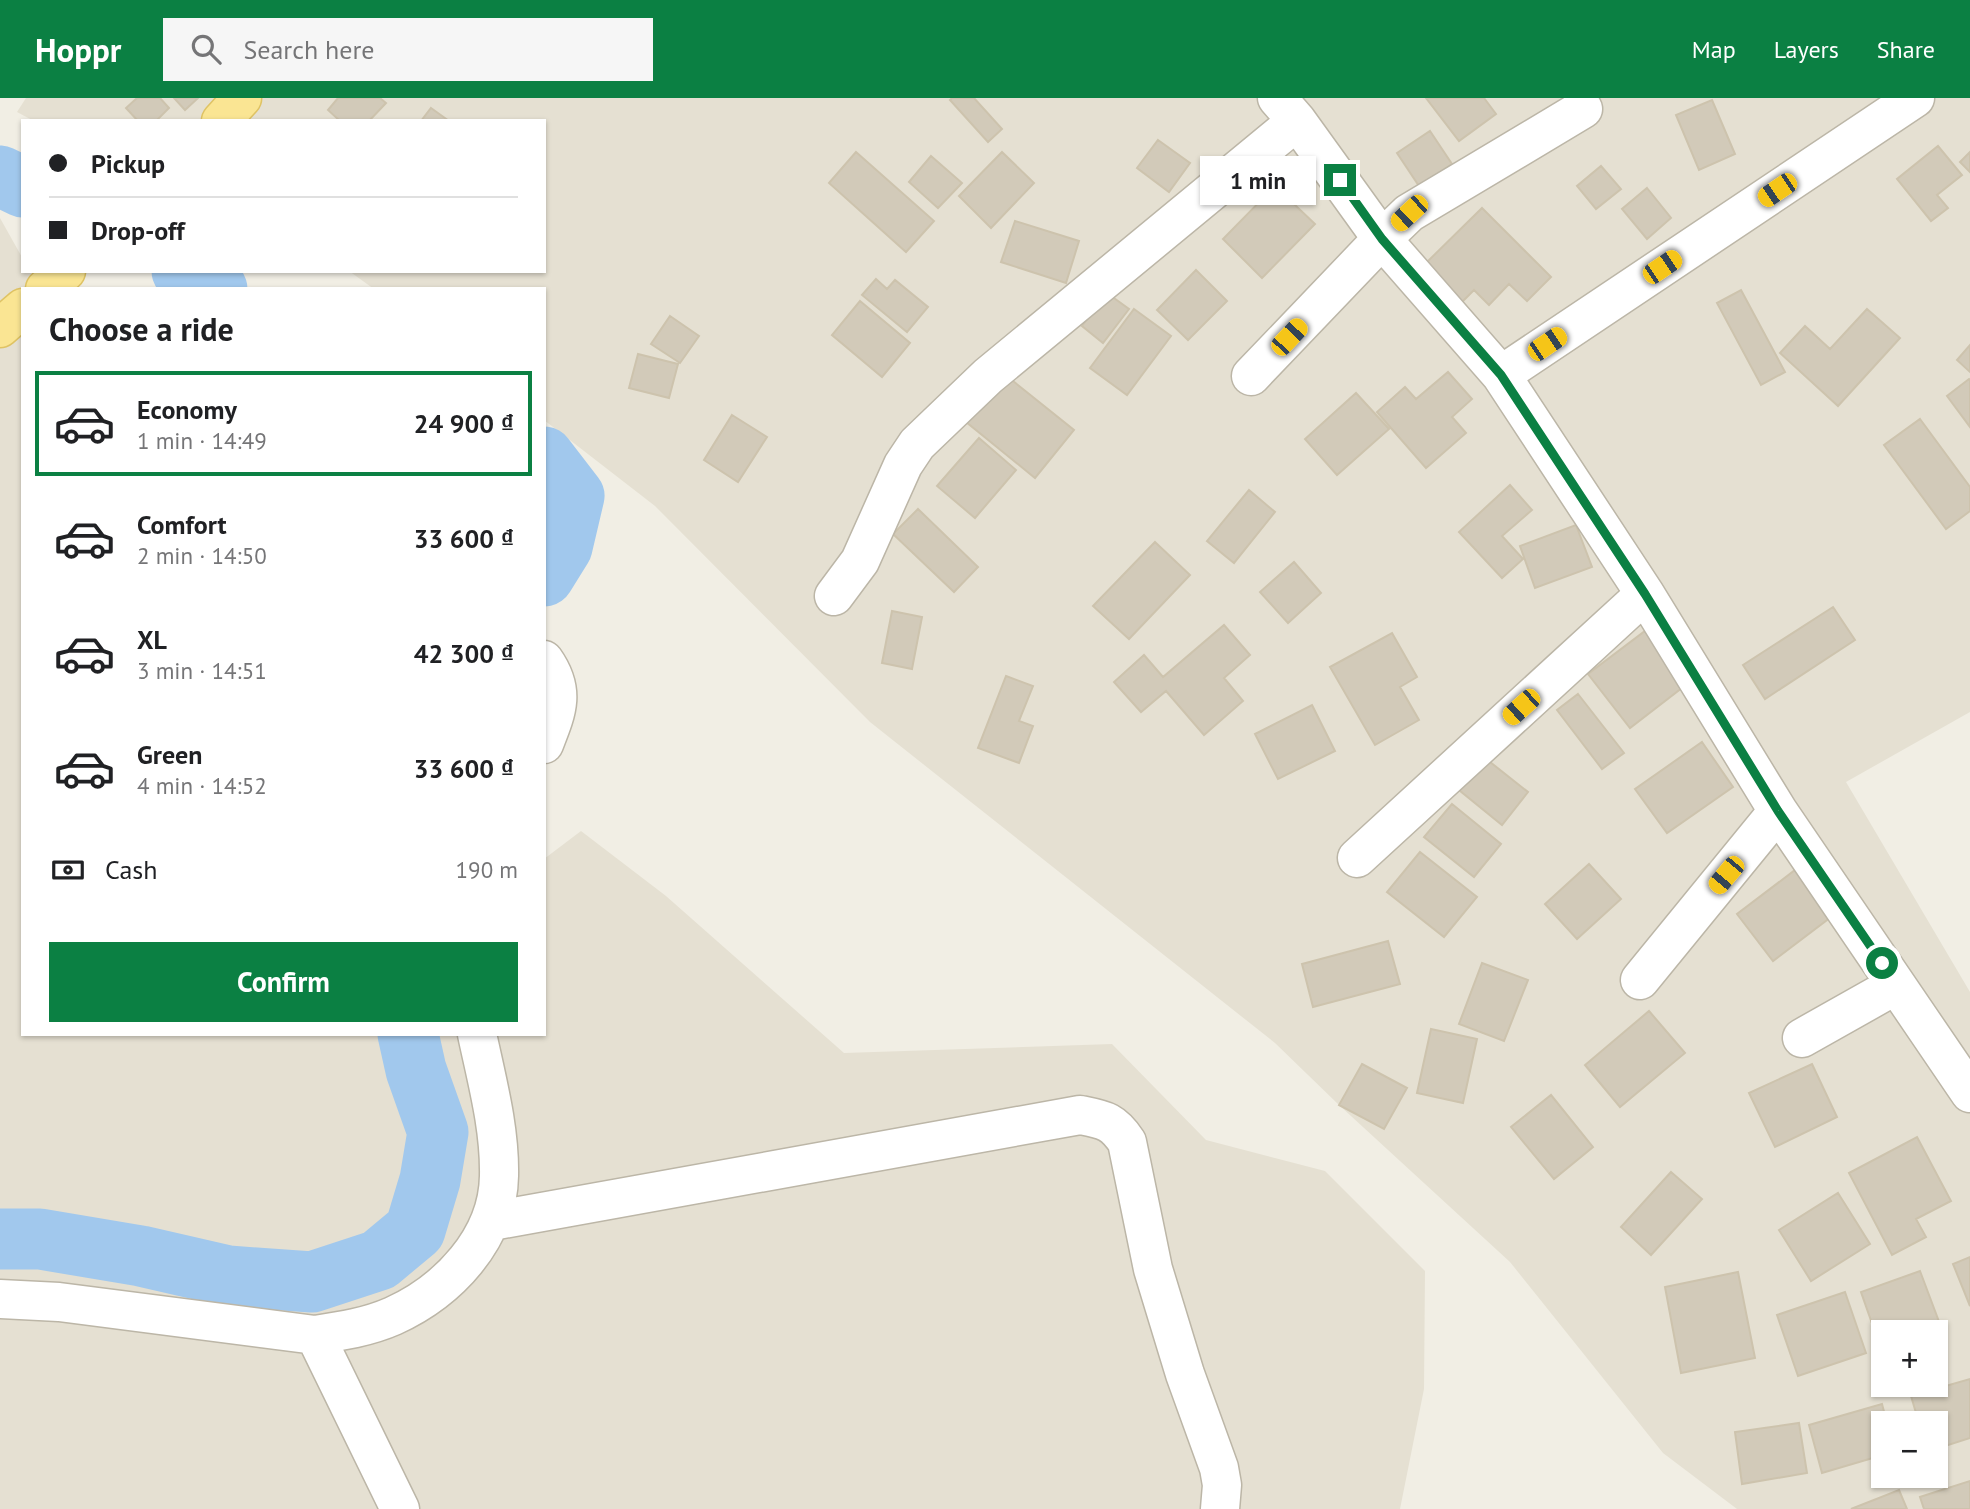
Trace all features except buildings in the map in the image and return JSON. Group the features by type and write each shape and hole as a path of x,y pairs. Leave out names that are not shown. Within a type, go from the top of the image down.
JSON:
{"main road":[{"path":"222,119 242,98"},
{"path":"47,287 64,273"},
{"path":"0,328 21,310"}],"street":[{"path":"1501,375 1915,98"},
{"path":"1251,376 1409,213 1583,109"},
{"path":"834,596 860,561 903,465 917,444 988,376 1287,110 1382,239 1501,375 1645,594 1778,811 1970,1093"},
{"path":"1357,858 1645,594"},
{"path":"546,664 555,680 558,695 557,709 546,739"},
{"path":"1640,980 1778,811"},
{"path":"1802,1038 1896,985"},
{"path":"0,1299 59,1302 315,1335 352,1330 393,1316 436,1290 468,1261 492,1221 500,1178 496,1124 477,1036"},
{"path":"492,1221 1080,1115 1097,1118 1116,1127 1127,1142 1153,1269 1185,1374 1219,1468 1222,1485 1220,1509"},
{"path":"315,1335 400,1509"}],"shaded area":[{"path":"26,98 1970,98 1970,712 1846,782 1970,992 1970,1509 1737,1509 1663,1453 1510,1262 1275,1043 870,722 655,506 546,422 546,287 371,287 352,273 546,273 546,119 30,119 17,112"},
{"path":"0,218 21,255 21,273 31,273 38,287 21,287 21,1036 546,1036 546,857 581,831 666,896 844,1053 1112,1044 1206,1140 1325,1171 1425,1271 1424,1389 1400,1509 0,1509"}],"waterway":[{"path":"0,176 21,186"},
{"path":"186,273 213,287"},
{"path":"546,460 574,496 562,547 546,573"},
{"path":"0,1239 40,1239 141,1256 228,1276 312,1282 379,1260 415,1230 430,1180 438,1132 416,1070 408,1036"}],"route":[{"path":"1340,180 1382,239 1501,375 1645,594 1778,811 1882,963"}]}
